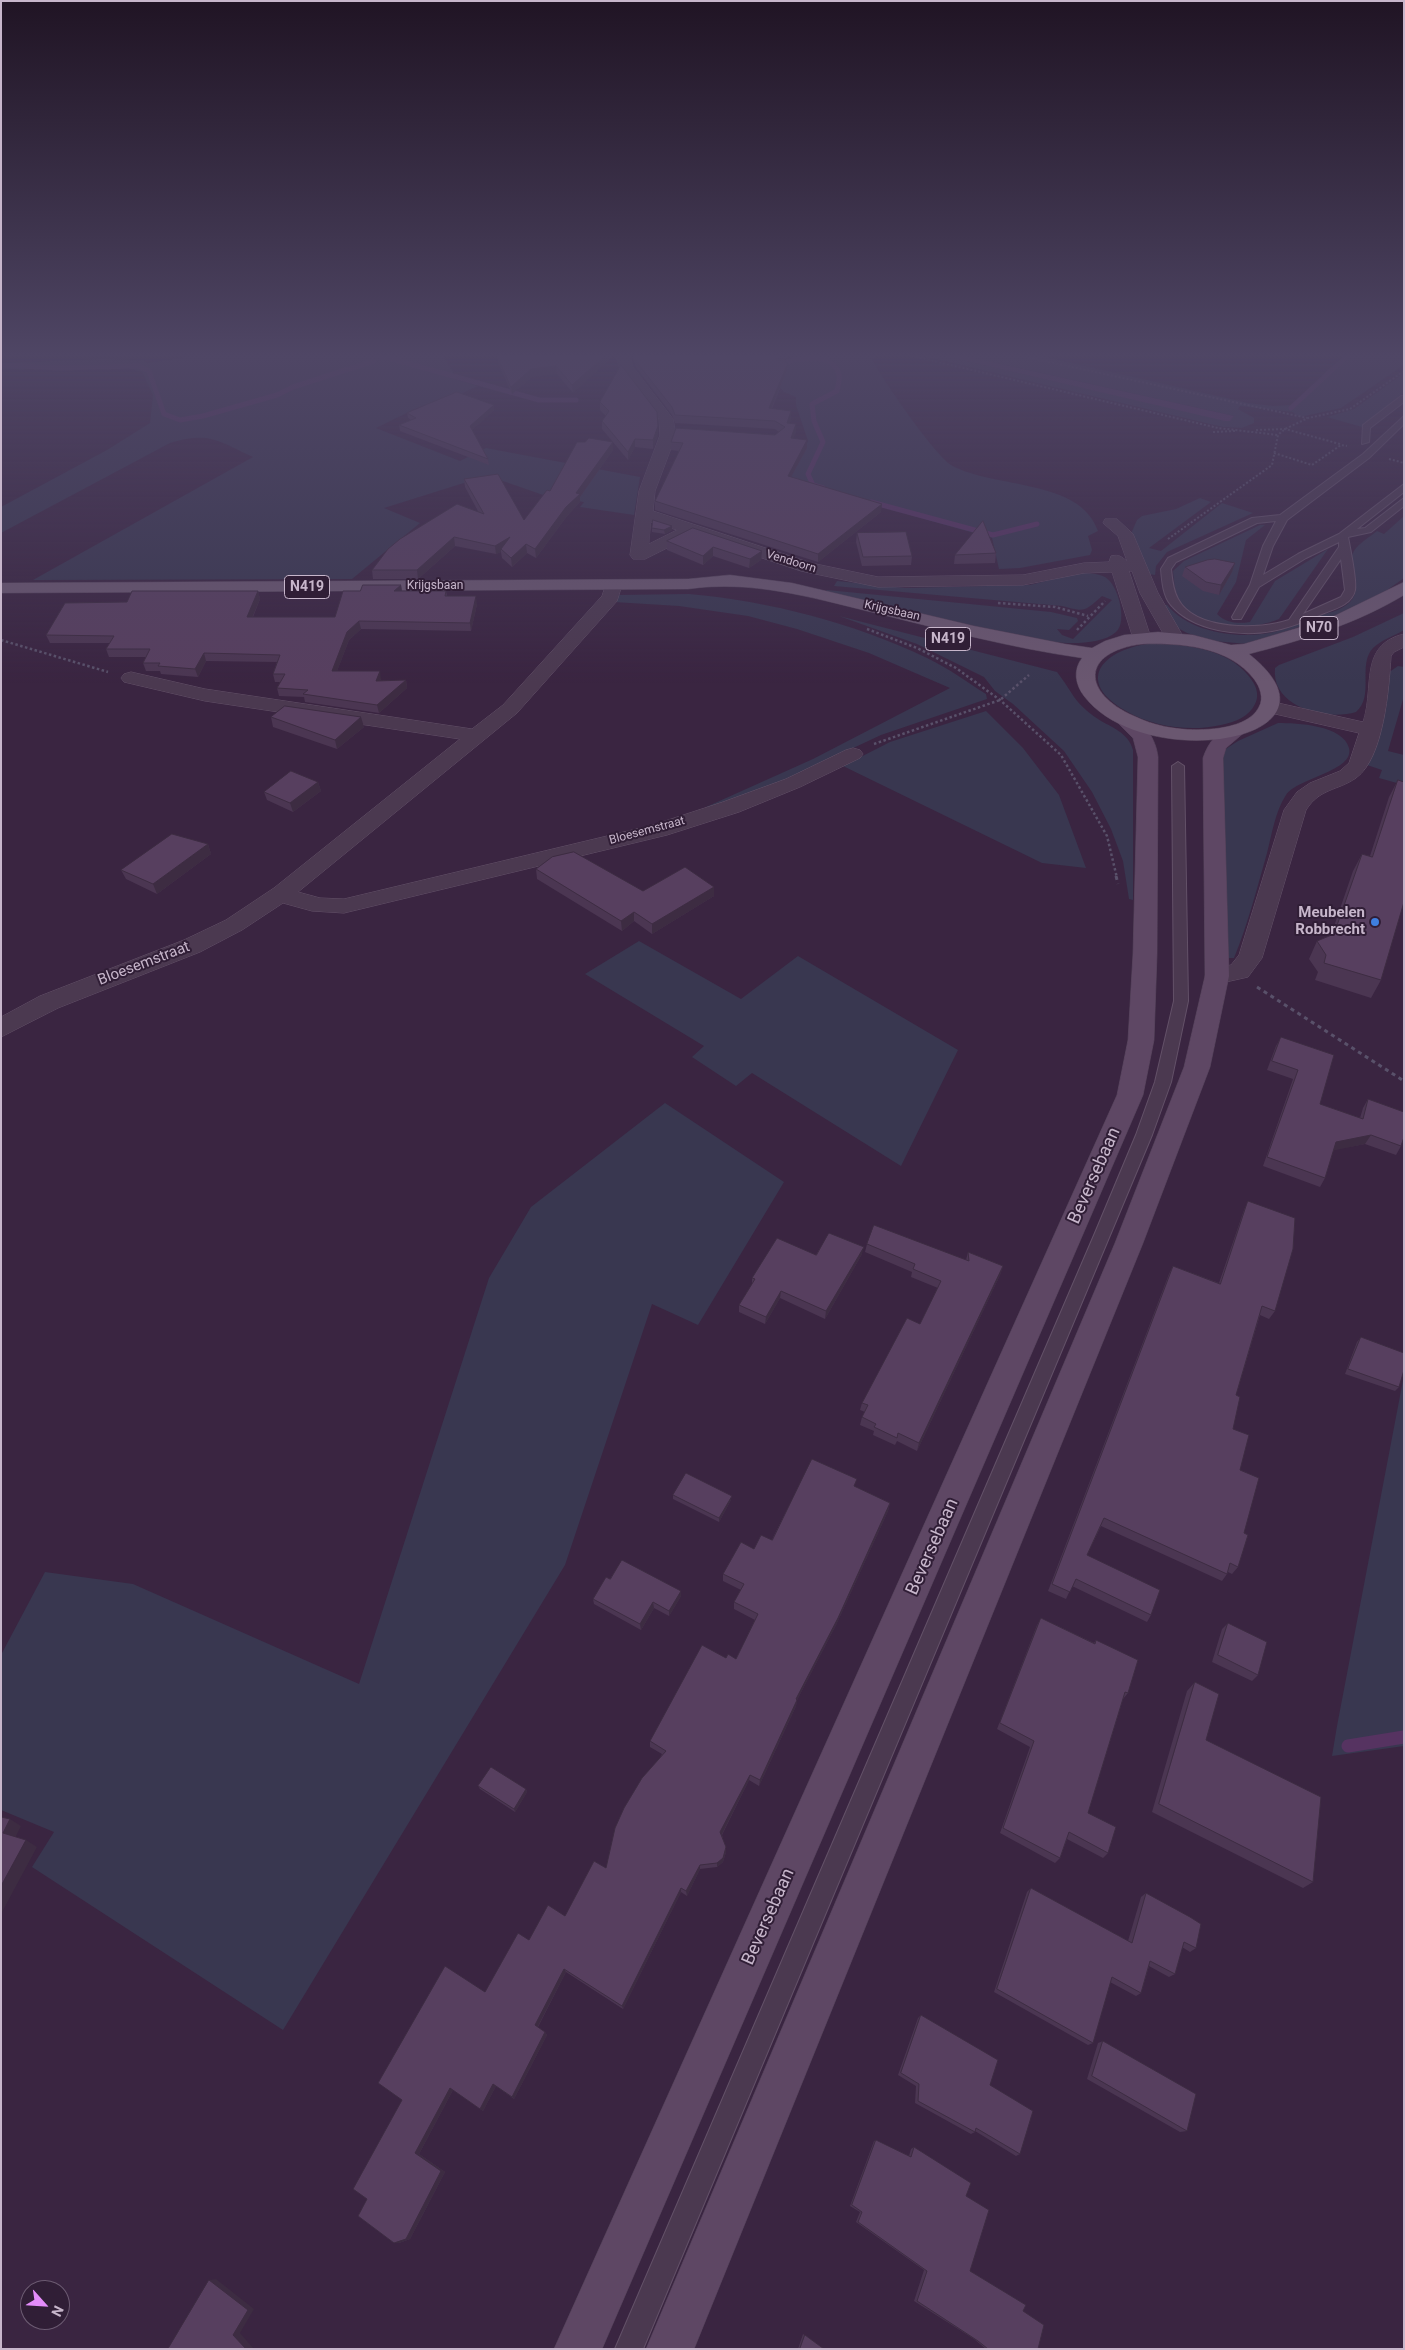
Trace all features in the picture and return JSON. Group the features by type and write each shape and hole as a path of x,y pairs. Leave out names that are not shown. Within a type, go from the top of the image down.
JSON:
{"main road":[{"name":"Krijgsbaan","path":"688,584 703,581 752,581 773,584 1048,648 1096,654"},
{"name":"Krijgsbaan","path":"1,588 688,584 755,592 792,600 1073,671"},
{"name":"N70","path":"1228,651 1245,650 1334,624 1374,605 1404,587"},
{"name":"N70","path":"1261,674 1267,664 1281,656 1364,626 1404,606"},
{"path":"1142,638 1175,638 1203,642 1228,651 1246,662 1261,674 1270,690 1270,707 1258,721 1236,731 1211,736 1182,735 1153,730 1126,721 1104,707 1073,671 1088,664 1096,654 1108,646 1142,638"},
{"name":"Beversebaan","path":"578,2349 1037,1310 1130,1095 1141,1040 1146,954 1148,746 1143,736 1126,721"},
{"path":"670,2349 1129,1244 1197,1067 1207,1028 1228,973 1213,758 1217,746 1236,731"}],"street":[{"path":"657,465 647,491 646,514 639,555 690,530"},
{"name":"Vendoorn","path":"646,514 690,530 836,575"},
{"path":"1142,638 1109,539 1112,523 1125,534 1158,612 1175,638"},
{"name":"Krijgsbaan","path":"836,575 878,582 1023,580 1084,568 1138,566"},
{"name":"Bloesemstraat","path":"1,1028 49,1002 192,946 234,925 282,893 510,709 529,691 611,597 613,584"},
{"path":"1228,973 1250,958 1294,810 1304,796 1317,787 1347,775 1358,766 1378,707 1382,656 1387,648 1404,639"},
{"path":"1382,656 1404,661"},
{"path":"130,678 205,695 477,736"},
{"path":"1270,707 1370,730"},
{"name":"Bloesemstraat","path":"282,893 298,902 315,905 344,906 640,834 731,807 793,783 853,754"}],"lane":[{"path":"1236,617 1255,585 1268,546 1283,518 1354,465"},
{"path":"1293,622 1344,541 1404,487"},
{"path":"1283,518 1282,506 1290,500"},
{"path":"1255,585 1302,556 1368,530 1404,501"},
{"path":"1283,518 1256,520 1172,560 1166,569 1174,602 1188,614 1203,622 1239,630 1271,628 1293,622 1337,604 1348,595 1344,541"},
{"path":"629,2349 1144,1135 1163,1082 1175,1035 1182,981 1178,766"}],"path":[{"path":"1165,542 1191,521 1272,465"},
{"path":"1071,636 1106,600"},
{"path":"860,627 917,648 948,664 1000,700 1061,755 1108,836 1119,891"},
{"path":"1,640 130,678"},
{"path":"853,754 884,738 1000,700 1029,674"},
{"path":"1228,973 1262,991 1404,1081"}],"shaded area":[{"path":"80,465 129,465 1,533 1,507"},
{"path":"239,465 575,465 640,477 634,515 580,507 584,502 546,496 500,480 467,482 384,508 420,523 352,579 33,580"},
{"path":"797,465 951,465 969,473 1055,493 1073,502 1088,514 1098,531 1088,536 1092,550 1090,555 1020,568 999,569 992,538 789,481"},
{"path":"1200,498 1211,502 1149,548 1161,551 1222,503 1253,513 1167,552 1156,566 1155,575 1148,574 1130,536 1137,520 1142,516 1176,509"},
{"path":"1404,516 1404,578 1383,593 1351,610 1247,644 1214,641 1187,633 1176,627 1162,605 1167,605 1188,622 1200,627 1228,634 1242,635 1275,632 1334,611 1350,602 1354,596 1356,590 1351,563 1356,548 1377,531 1384,534"},
{"path":"1260,525 1265,525 1246,540 1236,582 1217,614 1228,621 1237,623 1250,622 1275,581 1328,549 1279,619 1255,626 1241,627 1215,624 1191,613 1178,597 1173,571 1184,561"},
{"path":"1078,573 1105,577 1114,587 1120,603 1121,620 1120,627 1109,637 1079,643 1040,641 825,592 827,590 1051,612 1077,618 1078,621 1069,630 1057,629 1062,635 1073,639 1112,600 1102,596 1087,608 1080,610 1062,606 834,586 837,581 905,588 1030,585"},
{"path":"689,594 719,597 780,608 841,624 870,634 935,662 986,694 987,699 881,735 772,786 713,808 706,807 813,759 950,688 869,653 797,629 748,616 679,606 614,602 619,595"},
{"path":"1404,613 1404,630 1376,645 1368,655 1366,663 1366,689 1362,705 1356,712 1331,715 1317,713 1291,702 1282,693 1276,682 1275,668 1279,665 1353,637"},
{"path":"839,616 1057,672 1083,708 1123,735 1131,744 1133,750 1133,900 1129,899 1123,861 1111,829 1092,792 1064,751 1013,704 995,691 984,677 917,644"},
{"path":"1147,644 1176,645 1206,650 1233,662 1244,671 1256,687 1257,698 1252,709 1245,716 1231,722 1197,728 1172,727 1148,721 1126,711 1110,700 1101,689 1098,679 1100,669 1117,653"},
{"path":"1398,666 1404,667 1404,696 1388,751 1404,755 1404,785 1379,778 1382,770 1367,765 1386,709 1388,673"},
{"path":"986,711 1023,748 1059,795 1086,868 1042,863 843,766 890,742"},
{"path":"1278,723 1318,727 1338,734 1345,740 1349,748 1348,756 1343,763 1292,789 1286,795 1276,816 1256,893 1239,945 1234,958 1227,958 1221,766 1224,750 1238,741"},
{"path":"639,941 741,999 798,956 958,1050 901,1166 752,1073 736,1086 692,1057 704,1046 585,974"},
{"path":"665,1103 784,1182 698,1325 652,1304 565,1565 283,2030 32,1867 54,1832 1,1810 1,1655 45,1572 133,1584 359,1684 489,1278 531,1207"},
{"path":"1404,1375 1404,1746 1332,1756 1337,1726"}],"building":[{"path":"565,465 597,465 576,493 580,494 566,507 535,549 526,544 511,558 501,549 510,537 495,546 454,537 417,570 372,570 388,549 400,539 457,504 484,514 464,479 498,474 524,520 547,490 550,491"},
{"path":"673,465 794,465 788,476 882,504 818,554 655,501"},
{"path":"653,520 672,526 664,530 652,528"},
{"path":"983,521 996,553 955,555"},
{"path":"693,528 762,551 750,559 713,547 703,556 667,541"},
{"path":"906,532 912,556 863,557 857,533"},
{"path":"1215,559 1235,563 1221,585 1206,582 1185,567 1207,560"},
{"path":"363,585 401,585 394,591 446,591 445,596 476,596 470,623 359,621 347,632 332,671 380,671 376,681 406,680 377,705 303,694 308,690 277,688 285,674 273,674 280,655 204,653 195,669 158,666 160,663 143,663 150,649 106,649 114,636 46,635 65,603 127,602 132,591 258,591 247,617 335,617 343,591 360,591"},
{"path":"285,706 361,717 335,740 271,717"},
{"path":"291,771 318,782 290,803 264,792"},
{"path":"1398,780 1404,782 1404,902 1381,980 1324,963 1326,955 1317,941 1334,934 1362,854 1372,857"},
{"path":"172,834 208,844 153,884 121,870"},
{"path":"574,852 643,891 685,867 714,887 652,924 634,912 621,921 536,869 552,857"},
{"path":"1281,1037 1334,1055 1320,1104 1363,1119 1368,1099 1404,1112 1404,1137 1401,1146 1371,1135 1336,1142 1325,1178 1267,1157 1298,1070 1272,1061"},
{"path":"1248,1201 1295,1218 1293,1249 1275,1311 1262,1306 1236,1395 1240,1397 1233,1429 1249,1435 1240,1470 1259,1478 1244,1533 1248,1535 1238,1567 1230,1563 1227,1574 1104,1518 1087,1555 1160,1590 1151,1615 1076,1579 1070,1592 1052,1584 1173,1266 1220,1284"},
{"path":"874,1225 969,1261 968,1252 1003,1266 919,1443 898,1433 897,1438 874,1427 876,1424 862,1417 868,1405 862,1403 907,1318 920,1324 941,1281 913,1269 915,1264 867,1244"},
{"path":"829,1233 864,1247 826,1311 781,1291 766,1317 739,1305 755,1279 752,1278 777,1238 816,1255"},
{"path":"1361,1337 1404,1353 1404,1370 1399,1387 1348,1369"},
{"path":"812,1459 857,1479 854,1486 890,1503 838,1618 796,1699 760,1780 750,1775 720,1832 726,1847 723,1858 717,1863 700,1865 686,1891 681,1888 622,2006 564,1969 535,2025 545,2032 512,2097 493,2084 480,2109 450,2088 415,2153 441,2171 406,2239 394,2243 358,2216 367,2199 353,2189 402,2100 378,2083 445,1966 485,1992 518,1933 529,1940 548,1905 565,1916 594,1861 606,1868 615,1828 624,1808 642,1778 666,1751 650,1741 702,1645 726,1658 728,1654 736,1659 758,1614 734,1602 744,1584 723,1574 741,1542 754,1549 761,1535 772,1540"},
{"path":"686,1473 732,1496 719,1518 673,1495"},
{"path":"622,1560 681,1591 669,1611 653,1602 640,1624 593,1599 606,1577 610,1579"},
{"path":"1041,1618 1095,1644 1096,1640 1138,1660 1128,1693 1125,1692 1088,1813 1116,1827 1108,1853 1069,1832 1060,1858 1003,1828 1034,1741 1000,1723"},
{"path":"1228,1623 1267,1642 1258,1675 1218,1655"},
{"path":"1195,1682 1219,1694 1206,1740 1321,1797 1313,1882 1159,1804"},
{"path":"491,1767 526,1789 514,1809 478,1786"},
{"path":"1,1817 10,1819 3,1833 26,1840 1,1886"},
{"path":"1031,1888 1132,1943 1146,1893 1201,1924 1196,1948 1184,1942 1175,1974 1150,1961 1141,1993 1112,1977 1093,2043 997,1989"},
{"path":"921,2015 998,2060 990,2085 1033,2111 1020,2154 976,2128 975,2132 918,2101 919,2084 901,2073"},
{"path":"1103,2041 1196,2094 1187,2131 1092,2076"},
{"path":"876,2140 911,2157 914,2147 971,2183 966,2196 989,2210 970,2271 1026,2305 1023,2311 1044,2325 1038,2349 988,2349 917,2301 927,2271 858,2222 862,2212 852,2205"},
{"path":"209,2280 248,2310 233,2335 246,2349 168,2349"},
{"path":"805,2335 824,2349 800,2349"}],"waterway":[{"path":"812,465 808,474 813,485 823,488"},
{"path":"871,502 993,535 1037,524"},
{"path":"1348,1746 1404,1737"}],"place":[{"name":"Meubelen Robbrecht","path":"1375,922"}]}
